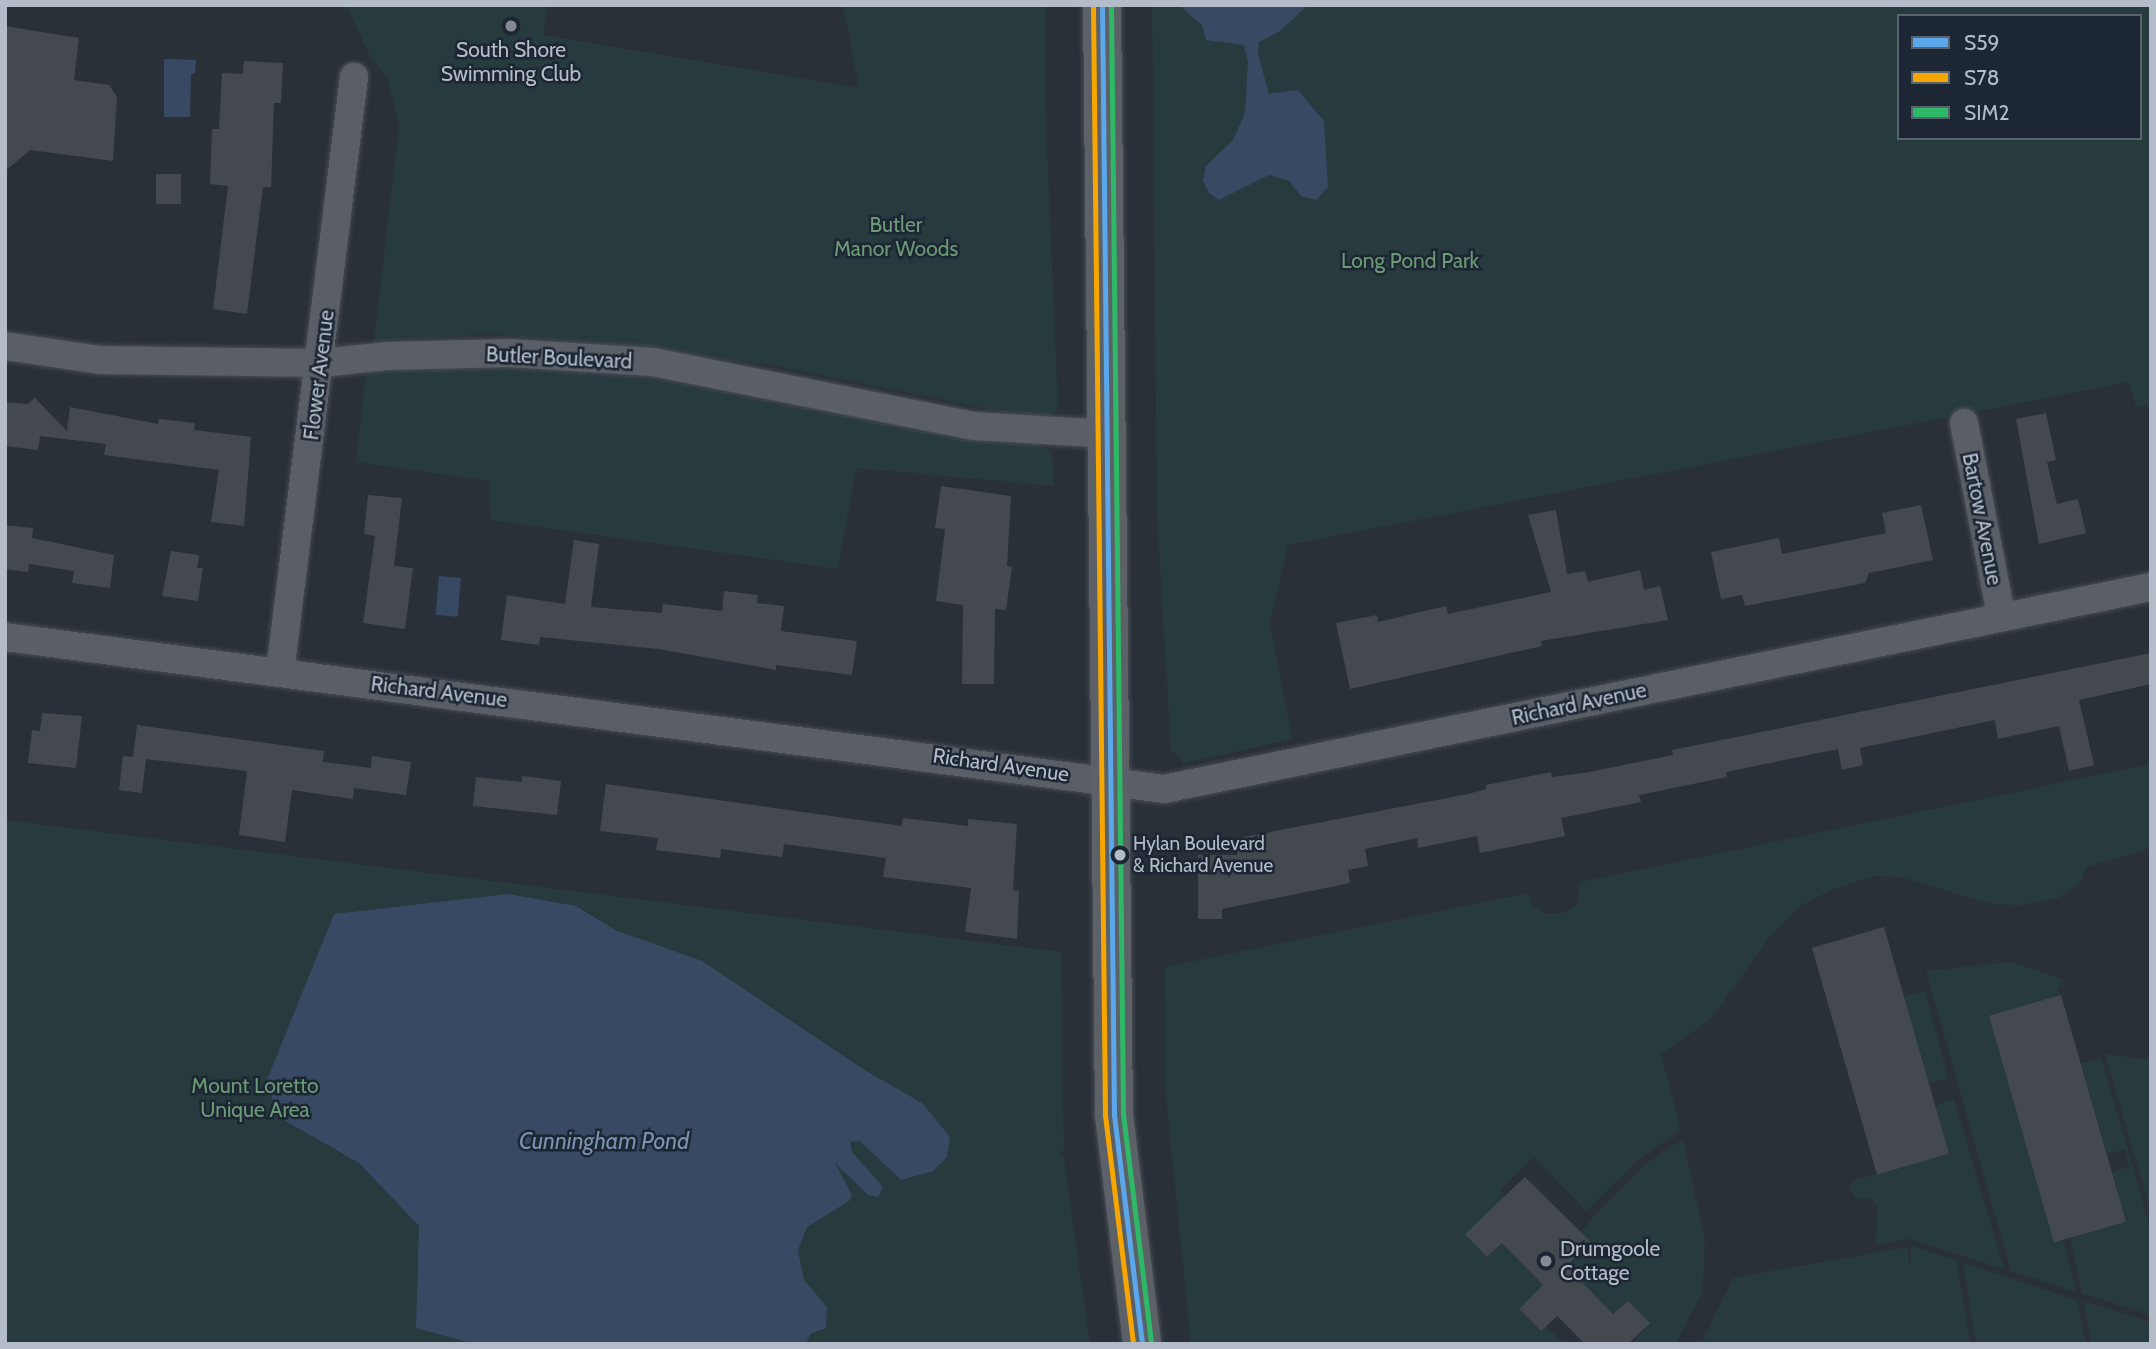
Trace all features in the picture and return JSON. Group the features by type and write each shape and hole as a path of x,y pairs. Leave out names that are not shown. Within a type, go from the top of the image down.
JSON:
{"main road":[{"path":"1101,5 1115,1141 1142,1344"}],"street":[{"name":"Flower Avenue","path":"280,672 321,363 354,77"},
{"name":"Butler Boulevard","path":"5,346 100,360 321,363 386,356 510,353 653,362 974,426 1107,434"},
{"name":"Bartow Avenue","path":"1964,423 2001,615"},
{"name":"Richard Avenue","path":"5,637 1111,782 1177,788 2001,615 2151,587"}],"green space":[{"name":"Butler Manor Woods","path":"346,5 547,5 544,35 859,88 843,5 1045,5 1045,98 1058,408 1052,417 1041,420 771,365 495,334 374,341 399,127 388,79 370,56"},
{"name":"Long Pond Park","path":"1152,5 2151,5 2151,404 2136,407 2129,382 1288,545 1270,623 1292,739 1182,764 1181,756 1171,752 1157,517"},
{"path":"513,364 638,371 1036,442 1052,452 1054,486 856,468 838,569 491,520 489,481 356,462 366,373 395,365"},
{"path":"2151,764 2151,848 2087,867 2081,882 2058,898 2016,906 1988,903 1900,877 1874,876 1831,890 1801,906 1769,938 1711,1019 1661,1054 1681,1130 1640,1158 1586,1211 1534,1157 1500,1189 1505,1196 1502,1243 1543,1285 1519,1309 1541,1331 1546,1326 1564,1344 1191,1344 1166,1097 1165,967 1528,893 1533,905 1544,913 1564,913 1578,904 1580,882"},
{"name":"Mount Loretto Unique Area","path":"5,820 1061,952 1064,1151 1059,1152 1064,1159 1090,1344 5,1344"},
{"path":"2011,962 2065,980 2056,989 2061,995 1989,1016 2054,1242 2063,1240 2076,1292 2011,1271 1926,971"},
{"path":"1925,991 1948,1078 1927,1084 1904,997"},
{"path":"2105,1054 2151,1060 2151,1212"},
{"path":"2101,1058 2151,1230 2151,1315 2082,1293 2070,1238 2126,1221 2112,1172 2129,1167 2125,1149 2107,1154 2081,1064"},
{"path":"1954,1099 2004,1269 1909,1239 1876,1245 1877,1206 1872,1200 1855,1197 1849,1187 1854,1180 1949,1154 1935,1105"},
{"path":"1683,1139 1705,1241 1703,1291 1675,1344 1632,1344 1649,1323 1628,1301 1613,1314 1566,1266 1590,1242 1581,1232 1593,1217 1644,1165"},
{"path":"1911,1246 1956,1261 1971,1344 1701,1344 1733,1278 1907,1247 1911,1269"},
{"path":"1963,1263 2077,1300 2086,1344 1976,1344"},
{"path":"2083,1301 2151,1322 2151,1344 2092,1344"}],"water":[{"path":"1179,5 1308,5 1279,32 1259,42 1258,54 1269,94 1298,90 1324,121 1328,187 1316,200 1301,196 1289,181 1269,175 1219,200 1209,193 1203,181 1206,166 1233,140 1245,113 1248,62 1244,45 1206,40 1202,25"},
{"path":"164,59 196,60 195,73 191,74 190,117 164,117"},
{"path":"439,576 461,578 458,617 436,615"},
{"name":"Cunningham Pond","path":"508,894 576,906 615,930 702,961 863,1069 922,1103 950,1137 947,1157 933,1171 901,1180 860,1141 850,1142 852,1152 883,1187 878,1197 868,1195 835,1163 852,1195 849,1201 807,1227 798,1250 804,1280 827,1307 826,1328 810,1334 806,1344 475,1344 416,1328 419,1226 359,1163 277,1116 267,1080 334,914"}],"building":[{"path":"5,26 79,38 74,80 109,85 117,97 113,161 30,150 5,171"},
{"path":"244,61 283,63 281,103 274,103 271,187 263,187 247,314 213,309 228,186 210,184 212,129 219,129 222,73 243,74"},
{"path":"156,174 181,174 181,204 156,204"},
{"path":"35,398 67,431 70,407 158,424 159,419 195,423 194,430 251,437 244,526 211,522 219,470 104,455 106,444 40,436 38,450 5,446 5,402 27,404"},
{"path":"2046,413 2056,460 2047,462 2057,504 2078,499 2086,533 2039,544 2016,419"},
{"path":"941,486 1011,496 1007,566 1012,567 1006,610 995,609 994,684 962,684 963,605 936,601 945,529 935,528"},
{"path":"368,495 402,498 394,566 413,568 405,629 363,623 375,536 364,534"},
{"path":"1921,505 1933,560 1869,573 1865,583 1745,606 1742,595 1721,599 1711,552 1779,538 1782,554 1886,533 1882,513"},
{"path":"1556,510 1567,574 1585,571 1588,582 1640,570 1644,590 1660,586 1668,620 1541,641 1542,646 1350,689 1336,623 1377,615 1378,622 1446,606 1448,614 1551,592 1528,515"},
{"path":"5,525 33,528 32,538 114,555 110,588 72,583 74,571 29,564 28,572 5,569"},
{"path":"574,540 599,544 591,607 662,613 663,604 722,611 724,591 758,595 757,603 784,606 781,631 857,641 852,675 776,665 776,670 658,649 540,637 539,645 501,640 507,595 565,604"},
{"path":"171,551 199,555 197,568 203,568 198,601 162,596"},
{"path":"2151,653 2151,684 2079,700 2094,765 2069,771 2059,726 1998,739 1995,720 1860,748 1863,765 1842,770 1838,749 1726,772 1727,777 1639,795 1641,802 1561,818 1565,836 1480,853 1477,836 1418,848 1417,838 1365,849 1368,866 1348,870 1350,883 1222,909 1222,919 1198,919 1198,855 1237,855 1234,839 1468,794 1486,789 1486,785 1551,772 1552,777 1584,773 1673,755 1672,750"},
{"path":"42,713 82,716 76,768 28,763 32,730 40,731"},
{"path":"137,725 324,751 323,762 371,768 372,756 411,762 406,795 354,788 353,799 292,790 285,842 239,835 247,771 146,759 142,793 119,790 123,756 133,757"},
{"path":"522,776 561,781 557,815 473,806 476,777 522,782"},
{"path":"606,784 902,826 903,818 968,826 968,819 1017,824 1013,890 1019,891 1017,939 965,932 971,888 883,877 886,858 784,844 782,857 721,849 720,858 656,850 658,838 600,831"},
{"path":"1884,927 1949,1154 1877,1175 1812,948"},
{"path":"2061,995 2126,1222 2054,1243 1989,1016"},
{"name":"Drumgoole Cottage","path":"1525,1177 1591,1242 1566,1266 1613,1314 1628,1301 1650,1323 1628,1344 1585,1344 1557,1316 1541,1331 1519,1309 1543,1285 1502,1243 1487,1257 1465,1234"}],"transit line":[{"name":"S78","path":"1093,5 1105,1115 1133,1344"},
{"name":"S59","path":"1102,5 1114,1115 1142,1344"},
{"name":"SIM2","path":"1111,5 1123,1114 1151,1343"}],"place":[{"name":"South Shore Swimming Club","path":"511,26"},
{"name":"Hylan Boulevard & Richard Avenue","path":"1120,855"},
{"name":"Drumgoole Cottage","path":"1546,1261"}]}
